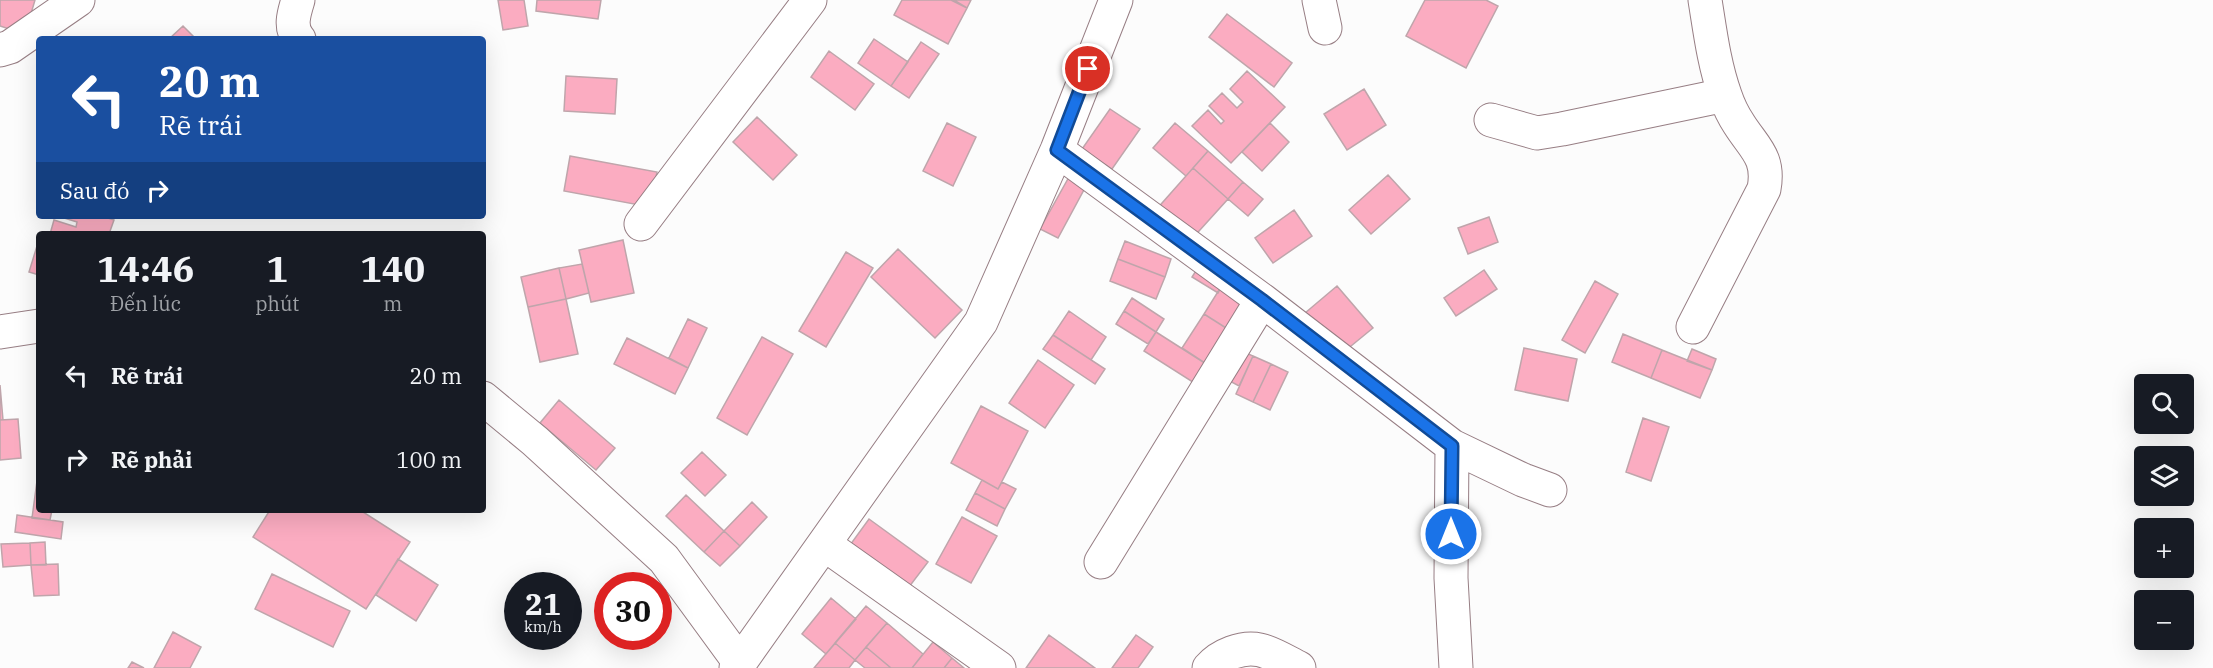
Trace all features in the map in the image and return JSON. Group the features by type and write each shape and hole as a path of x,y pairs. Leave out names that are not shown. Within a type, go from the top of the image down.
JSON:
{"street":[{"path":"0,50 10,47 78,0"},
{"path":"296,36 293,25 298,0"},
{"path":"641,224 810,0"},
{"path":"486,401 664,559 738,666 981,322 1057,150 1116,0"},
{"path":"1693,327 1764,189 1767,174 1762,156 1737,122 1725,95 1705,0"},
{"path":"1491,120 1537,133 1725,95"},
{"path":"1057,150 1262,300 1452,446 1523,480 1550,490"},
{"path":"1101,562 1262,300"},
{"path":"0,332 36,326"},
{"path":"1452,446 1451,578 1456,668"},
{"path":"824,544 999,668"},
{"path":"1209,668 1221,657 1245,650 1260,650 1299,668"}],"building":[{"path":"0,0 35,0 25,34 0,26"},
{"path":"498,0 524,0 528,26 503,30"},
{"path":"537,0 601,0 598,19 536,11"},
{"path":"902,0 951,0 967,8 948,44 894,15"},
{"path":"954,0 971,0 967,8"},
{"path":"1425,0 1486,0 1498,6 1466,68 1406,36"},
{"path":"1227,14 1292,63 1274,87 1209,37"},
{"path":"183,26 193,36 172,36"},
{"path":"874,39 908,62 891,86 858,63"},
{"path":"921,42 939,54 909,98 891,86"},
{"path":"829,51 874,84 855,110 811,77"},
{"path":"1247,71 1285,107 1231,163 1192,126 1208,110 1221,124 1224,121 1209,106 1222,93 1237,108 1243,102 1230,89"},
{"path":"566,76 617,79 615,114 564,111"},
{"path":"1364,89 1386,125 1347,150 1324,114"},
{"path":"1110,109 1140,129 1112,169 1082,149"},
{"path":"757,117 797,155 773,180 733,142"},
{"path":"947,123 976,137 953,186 923,171"},
{"path":"1175,123 1208,151 1186,176 1153,148"},
{"path":"1270,123 1289,142 1262,171 1242,152"},
{"path":"1208,151 1243,182 1228,199 1193,168"},
{"path":"570,156 657,172 650,207 564,191"},
{"path":"1193,168 1228,199 1190,241 1155,211"},
{"path":"1388,175 1410,199 1371,234 1349,210"},
{"path":"1069,177 1086,186 1058,238 1040,229"},
{"path":"1243,182 1263,199 1248,216 1228,199"},
{"path":"1294,210 1312,236 1273,263 1255,238"},
{"path":"1489,217 1498,242 1468,254 1458,228"},
{"path":"68,219 114,220 110,231 51,231 54,220 76,227 77,222"},
{"path":"623,240 634,293 591,302 579,250"},
{"path":"1125,241 1171,259 1165,277 1118,259"},
{"path":"36,249 36,274 29,272"},
{"path":"898,249 962,310 935,338 871,277"},
{"path":"846,252 873,268 826,347 799,331"},
{"path":"1118,259 1165,277 1156,299 1110,281"},
{"path":"582,264 589,293 566,299 559,268"},
{"path":"1199,266 1224,282 1218,293 1192,277"},
{"path":"559,268 566,299 528,307 521,277"},
{"path":"1484,270 1497,289 1456,316 1444,298"},
{"path":"1595,281 1618,294 1585,353 1562,340"},
{"path":"1224,282 1254,301 1234,333 1204,314"},
{"path":"1337,286 1373,328 1340,355 1305,313"},
{"path":"1132,298 1164,319 1156,332 1124,311"},
{"path":"566,299 578,354 540,362 528,307"},
{"path":"1069,311 1106,337 1091,360 1053,335"},
{"path":"1124,311 1156,332 1148,344 1116,324"},
{"path":"1204,314 1234,333 1211,367 1182,348"},
{"path":"688,319 707,328 688,368 669,358"},
{"path":"1156,332 1211,367 1199,386 1144,351"},
{"path":"1623,334 1662,350 1651,378 1612,362"},
{"path":"1053,335 1105,369 1095,384 1043,349"},
{"path":"762,337 793,354 747,435 717,418"},
{"path":"627,338 688,368 675,394 614,364"},
{"path":"1524,348 1577,359 1568,401 1515,390"},
{"path":"1238,349 1253,356 1239,386 1224,378"},
{"path":"1692,349 1716,359 1712,370 1687,361"},
{"path":"1662,350 1712,370 1700,398 1651,378"},
{"path":"1253,356 1271,364 1253,402 1236,394"},
{"path":"1038,360 1074,385 1045,428 1009,403"},
{"path":"1271,364 1288,372 1270,410 1253,402"},
{"path":"0,385 3,420 0,420"},
{"path":"559,400 615,448 596,470 540,423"},
{"path":"981,406 1028,431 998,489 951,463"},
{"path":"1643,418 1669,427 1651,481 1626,472"},
{"path":"18,419 21,458 0,460 0,420"},
{"path":"702,452 726,475 705,496 681,473"},
{"path":"982,480 998,489 1002,482 1016,489 1005,509 975,493"},
{"path":"36,488 36,513 51,513 50,520 32,518"},
{"path":"975,493 1005,509 997,526 966,510"},
{"path":"686,495 724,531 704,552 666,516"},
{"path":"752,502 767,517 740,546 724,531"},
{"path":"268,513 365,513 410,542 366,609 253,537"},
{"path":"17,515 63,522 61,539 15,532"},
{"path":"962,517 997,536 971,583 936,564"},
{"path":"869,519 928,562 909,587 850,545"},
{"path":"724,531 740,546 720,566 704,552"},
{"path":"45,542 46,565 31,565 30,543"},
{"path":"30,543 31,565 3,567 1,544"},
{"path":"398,559 438,585 416,621 376,595"},
{"path":"58,564 59,595 34,596 31,565"},
{"path":"272,574 350,611 333,647 255,609"},
{"path":"831,598 856,619 826,654 802,634"},
{"path":"866,606 887,623 855,660 835,643"},
{"path":"887,623 923,654 912,668 891,668 866,647"},
{"path":"173,632 201,647 190,668 154,668"},
{"path":"1049,635 1095,668 1026,668"},
{"path":"1136,635 1153,647 1138,668 1112,668"},
{"path":"933,642 952,658 944,668 912,668"},
{"path":"835,643 855,660 849,668 814,668"},
{"path":"866,647 891,668 865,668 855,660"},
{"path":"952,658 964,668 944,668"},
{"path":"132,662 144,668 128,668"}],"route":[{"path":"1088,69 1057,150 1262,300 1452,446 1451,534"}]}
